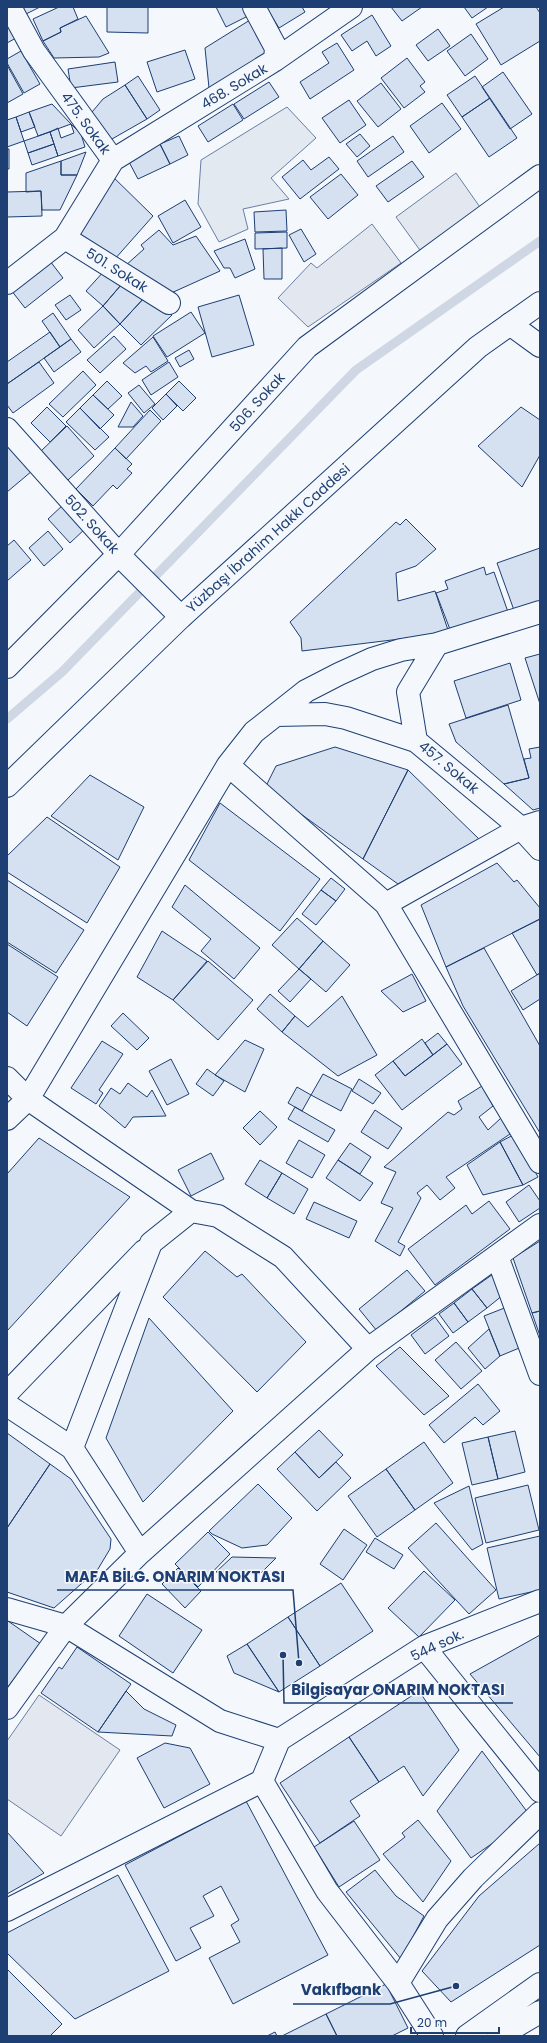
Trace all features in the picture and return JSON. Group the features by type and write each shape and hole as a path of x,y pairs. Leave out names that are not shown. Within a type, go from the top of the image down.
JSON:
{"street":[{"name":"475. Sokak","path":"7,283 65,238 113,160 34,51 10,7"},
{"path":"254,7 276,48 275,60"},
{"name":"468. Sokak","path":"113,160 275,60 351,7"},
{"name":"506. Sokak","path":"7,667 122,557 307,347 540,176"},
{"name":"501. Sokak","path":"65,238 169,303"},
{"name":"Yüzbaşı İbrahim Hakkı Caddesi","path":"7,786 181,617 478,347 540,303"},
{"path":"510,324 540,346"},
{"name":"502. Sokak","path":"7,429 122,557 181,617"},
{"path":"7,1119 28,1099 228,765 254,732 306,691 372,659 401,650 437,644 540,612"},
{"name":"457. Sokak","path":"437,644 408,692 416,741 531,825 540,849"},
{"path":"276,715 325,714 370,724 416,741"},
{"path":"228,765 386,904 540,1162"},
{"path":"386,904 531,825"},
{"path":"7,1078 28,1099 191,1211 218,1216 283,1257 368,1349"},
{"path":"7,1393 151,1243 191,1211"},
{"path":"7,1708 66,1626 140,1553 368,1349 540,1225"},
{"path":"72,1448 151,1243"},
{"path":"497,1256 540,1374"},
{"path":"7,1405 72,1448 140,1553"},
{"name":"544 sok.","path":"279,1740 424,1647 540,1602"},
{"path":"7,1608 66,1626 220,1721 279,1740 262,1781 7,1910"},
{"path":"424,1647 540,1791"},
{"path":"262,1781 327,1891 398,1983 432,2036"},
{"path":"398,1983 437,1919 473,1878 540,1813"},
{"path":"467,2036 540,1984"},
{"path":"499,2036 540,2012"}],"shaded area":[{"path":"287,107 316,138 271,178 289,199 243,209 248,229 219,242 198,204 201,160"},
{"path":"456,173 482,210 422,253 396,217"},
{"path":"372,224 401,263 308,327 278,298 311,263 317,268"},
{"path":"39,1695 120,1750 61,1836 7,1799 7,1741"}],"building":[{"path":"23,7 40,7 26,14"},
{"path":"59,7 73,7 78,19 60,28 61,32 43,41 33,19"},
{"path":"107,7 148,7 148,33 107,32"},
{"path":"216,7 244,7 248,16 226,27"},
{"path":"266,7 302,7 305,12 279,28"},
{"path":"391,7 422,7 402,21"},
{"path":"464,7 488,7 472,18"},
{"path":"504,7 536,7 540,13 540,41 501,65 476,24"},
{"path":"372,15 391,46 376,56 367,41 352,51 341,35"},
{"path":"86,16 109,53 99,57 54,58 43,41 61,32 60,28"},
{"path":"250,20 268,52 209,88 205,48"},
{"path":"7,21 16,38 7,43"},
{"path":"438,29 450,46 428,61 416,45"},
{"path":"471,34 488,59 465,76 447,51"},
{"path":"337,43 354,70 310,99 300,82 329,63 322,52"},
{"path":"185,50 195,79 157,92 147,62"},
{"path":"21,51 40,84 24,93 7,63 7,59"},
{"path":"407,58 425,82 420,86 425,92 404,108 381,78"},
{"path":"115,62 118,82 71,88 68,69"},
{"path":"7,65 23,94 7,103"},
{"path":"503,72 532,114 510,129 482,87"},
{"path":"138,76 160,110 147,119 125,85"},
{"path":"475,76 490,98 462,117 447,95"},
{"path":"269,82 279,97 244,119 234,104"},
{"path":"381,83 401,109 378,127 357,101"},
{"path":"125,85 147,119 105,143 87,118 103,99"},
{"path":"490,98 517,138 489,157 462,117"},
{"path":"349,100 366,125 340,143 322,118"},
{"path":"442,103 461,129 429,153 410,126"},
{"path":"52,104 71,124 38,136 29,112"},
{"path":"233,104 243,120 208,142 198,126"},
{"path":"29,112 35,127 21,132 16,117"},
{"path":"16,117 24,141 7,147 7,120"},
{"path":"71,124 81,134 85,147 58,156 50,132 58,128 61,138 74,133"},
{"path":"50,132 54,144 28,153 24,141"},
{"path":"360,134 370,146 357,157 346,144"},
{"path":"179,136 188,155 170,164 160,144"},
{"path":"393,136 404,152 368,177 357,161"},
{"path":"54,144 58,156 32,165 28,153"},
{"path":"160,144 170,164 138,179 128,160"},
{"path":"7,149 9,149 9,169 7,169"},
{"path":"86,152 77,175 61,175 61,161"},
{"path":"329,157 339,169 300,199 282,177 303,160 311,170"},
{"path":"61,161 61,175 77,175 60,210 42,210 41,191 26,192 26,173"},
{"path":"412,161 424,177 388,202 376,186"},
{"path":"108,172 153,216 114,260 74,235"},
{"path":"341,174 358,195 328,219 310,197"},
{"path":"41,191 42,216 7,217 7,192"},
{"path":"185,200 201,227 173,243 158,216"},
{"path":"286,210 287,231 255,232 254,212"},
{"path":"301,229 316,254 304,262 289,235"},
{"path":"159,230 173,245 196,236 220,271 169,294 156,281 148,286 125,266 144,249 141,245"},
{"path":"287,232 287,248 255,249 255,233"},
{"path":"245,239 255,269 235,278 230,268 224,268 214,251"},
{"path":"282,248 282,279 264,279 263,249"},
{"path":"50,261 63,278 25,308 11,290"},
{"path":"105,270 121,285 103,306 86,291"},
{"path":"121,285 144,298 120,324 103,306"},
{"path":"70,295 81,310 66,320 55,305"},
{"path":"239,295 254,345 212,357 198,307"},
{"path":"144,298 172,315 141,345 120,324"},
{"path":"103,306 120,324 94,348 78,330"},
{"path":"191,312 205,333 167,357 153,336"},
{"path":"53,313 71,339 60,347 42,321"},
{"path":"50,332 60,347 7,384 7,362"},
{"path":"114,336 126,349 100,373 87,360"},
{"path":"153,337 168,361 151,372 146,366 135,373 123,363"},
{"path":"71,339 81,352 54,372 44,358"},
{"path":"189,350 194,359 180,367 175,358"},
{"path":"39,362 54,383 13,413 7,405 7,384"},
{"path":"169,362 178,377 151,395 142,380"},
{"path":"83,371 96,385 63,417 49,404"},
{"path":"107,381 122,396 108,409 93,395"},
{"path":"179,381 196,398 183,411 166,394"},
{"path":"139,385 155,404 144,413 128,393"},
{"path":"166,394 177,406 163,420 152,408"},
{"path":"93,395 114,415 100,429 80,408"},
{"path":"131,402 143,416 133,427 118,427"},
{"path":"47,407 66,426 50,442 31,423"},
{"path":"521,407 540,420 540,455 522,487 478,446"},
{"path":"80,408 109,437 95,450 66,422"},
{"path":"150,410 161,421 126,459 115,448"},
{"path":"67,426 94,456 68,480 40,452"},
{"path":"7,442 32,471 7,492"},
{"path":"115,448 132,464 127,469 132,473 117,489 113,485 93,506 76,489"},
{"path":"64,504 86,528 70,543 48,519"},
{"path":"406,519 436,549 416,566 396,573 398,601 435,591 449,633 302,651 301,638 290,622 396,522 400,525"},
{"path":"48,531 63,549 44,566 29,548"},
{"path":"14,540 31,560 7,581 7,546"},
{"path":"540,548 540,604 515,613 497,563"},
{"path":"484,567 486,575 494,572 508,612 451,632 436,593 448,589 445,581"},
{"path":"540,654 540,704 525,658"},
{"path":"510,663 521,700 466,718 454,681"},
{"path":"508,705 529,778 504,784 456,742 449,724"},
{"path":"335,747 408,770 363,859 265,788 276,766"},
{"path":"540,747 540,808 533,810 504,784 529,778 524,759 531,758 529,749"},
{"path":"408,770 479,839 398,884 363,859"},
{"path":"90,775 144,807 118,860 51,816"},
{"path":"220,803 320,879 280,931 189,860"},
{"path":"47,817 120,867 87,923 7,872 7,856"},
{"path":"497,863 514,882 517,880 540,908 540,919 446,967 421,905"},
{"path":"331,878 345,889 336,901 321,890"},
{"path":"7,880 84,930 56,973 7,942"},
{"path":"185,885 260,948 234,979 201,951 211,939 172,907"},
{"path":"321,890 336,901 316,925 302,914"},
{"path":"297,918 323,941 299,969 272,945"},
{"path":"540,919 540,973 537,975 512,933"},
{"path":"162,931 207,961 173,1000 137,977"},
{"path":"323,941 350,965 326,992 299,969"},
{"path":"7,944 58,977 27,1026 7,1012"},
{"path":"484,948 540,1046 540,1133 463,1006 446,967"},
{"path":"208,961 253,1000 218,1040 173,1000"},
{"path":"299,969 311,979 290,1002 278,991"},
{"path":"540,973 540,999 523,1010 511,991"},
{"path":"412,974 426,1001 403,1012 381,991"},
{"path":"270,994 295,1016 282,1032 257,1009"},
{"path":"342,996 377,1055 338,1076 282,1032 295,1016 308,1027"},
{"path":"123,1013 149,1038 137,1050 111,1026"},
{"path":"438,1033 447,1044 433,1055 425,1043"},
{"path":"422,1039 433,1055 405,1076 393,1061"},
{"path":"245,1040 264,1049 245,1092 215,1075"},
{"path":"102,1041 123,1054 99,1090 103,1093 96,1104 71,1088"},
{"path":"447,1044 462,1064 402,1110 375,1075 393,1061 405,1076"},
{"path":"171,1059 189,1094 167,1105 149,1071"},
{"path":"207,1069 224,1081 213,1096 196,1084"},
{"path":"323,1074 352,1089 341,1111 311,1095"},
{"path":"359,1079 381,1093 373,1104 352,1091"},
{"path":"128,1083 147,1097 152,1090 166,1116 133,1117 125,1128 99,1106 111,1088 120,1094"},
{"path":"482,1086 493,1106 479,1117 488,1130 501,1118 510,1134 446,1177 455,1188 440,1200 427,1185 417,1193 421,1198 398,1242 405,1246 400,1256 375,1241 393,1208 381,1203 396,1172 384,1167 448,1112 454,1115 462,1109 458,1101"},
{"path":"297,1087 311,1095 302,1111 288,1103"},
{"path":"295,1107 335,1130 328,1142 288,1119"},
{"path":"375,1110 402,1128 388,1149 361,1132"},
{"path":"260,1111 277,1127 260,1145 243,1128"},
{"path":"515,1134 538,1177 523,1185 500,1142"},
{"path":"39,1138 130,1197 7,1331 7,1174"},
{"path":"299,1140 325,1155 312,1178 286,1163"},
{"path":"500,1142 523,1185 483,1195 467,1165"},
{"path":"350,1143 371,1157 360,1174 338,1160"},
{"path":"211,1153 224,1179 191,1196 178,1170"},
{"path":"260,1160 282,1173 267,1198 245,1184"},
{"path":"338,1160 373,1183 360,1201 326,1178"},
{"path":"282,1173 308,1189 294,1214 267,1198"},
{"path":"529,1185 540,1201 540,1208 519,1222 506,1202"},
{"path":"489,1201 510,1229 435,1285 408,1249 466,1205 472,1214"},
{"path":"314,1202 357,1221 349,1238 306,1219"},
{"path":"540,1241 540,1311 532,1313 513,1258"},
{"path":"205,1251 237,1277 242,1274 306,1342 257,1392 163,1297"},
{"path":"407,1270 425,1291 377,1331 359,1309"},
{"path":"496,1272 503,1295 487,1308 472,1289"},
{"path":"472,1289 487,1308 468,1322 454,1303"},
{"path":"454,1303 468,1322 453,1333 439,1314"},
{"path":"507,1307 524,1346 500,1356 484,1316"},
{"path":"540,1311 540,1336 532,1313"},
{"path":"435,1317 449,1336 425,1354 411,1335"},
{"path":"149,1318 233,1411 143,1502 106,1438"},
{"path":"489,1329 500,1356 485,1369 468,1348"},
{"path":"456,1342 482,1371 461,1389 435,1360"},
{"path":"400,1347 449,1396 424,1415 376,1366"},
{"path":"478,1384 500,1411 483,1425 475,1417 444,1443 429,1425"},
{"path":"319,1430 343,1455 319,1478 295,1452"},
{"path":"515,1431 525,1472 498,1479 488,1437"},
{"path":"7,1433 50,1464 7,1528"},
{"path":"488,1437 498,1479 472,1485 462,1443"},
{"path":"424,1442 453,1483 415,1510 386,1469"},
{"path":"295,1452 319,1478 336,1462 351,1478 317,1511 277,1469"},
{"path":"50,1464 71,1479 111,1539 110,1549 98,1569 54,1608 7,1592 7,1528"},
{"path":"386,1469 415,1510 377,1537 348,1496"},
{"path":"258,1484 292,1518 267,1545 242,1548 212,1534 209,1531"},
{"path":"528,1485 539,1530 486,1543 475,1498"},
{"path":"469,1486 483,1544 472,1550 434,1503"},
{"path":"436,1523 496,1590 469,1614 408,1548"},
{"path":"344,1529 367,1545 343,1580 320,1564"},
{"path":"208,1532 230,1554 198,1587 175,1564"},
{"path":"540,1536 540,1590 499,1599 487,1548"},
{"path":"375,1538 403,1555 394,1569 366,1552"},
{"path":"232,1557 276,1558 260,1574 216,1572"},
{"path":"178,1568 201,1591 185,1608 162,1584"},
{"path":"424,1571 455,1600 419,1637 388,1608"},
{"path":"341,1583 373,1631 320,1666 288,1617"},
{"path":"147,1594 202,1630 173,1673 119,1636"},
{"path":"288,1617 320,1666 279,1692 247,1644"},
{"path":"8,1621 41,1644 7,1688 7,1622"},
{"path":"540,1635 540,1757 470,1674"},
{"path":"247,1644 279,1692 234,1673 227,1656"},
{"path":"77,1647 131,1684 98,1732 41,1693 59,1667 62,1669"},
{"path":"126,1691 144,1709 176,1725 172,1736 98,1732"},
{"path":"419,1691 459,1750 423,1796 404,1766 379,1782 349,1737"},
{"path":"349,1737 379,1782 350,1801 360,1816 320,1843 280,1783"},
{"path":"165,1743 190,1748 210,1784 164,1808 137,1758"},
{"path":"482,1751 531,1817 471,1858 437,1811"},
{"path":"246,1801 328,1955 233,2004 209,1958 240,1942 231,1925 239,1920 221,1886 203,1896 214,1916 190,1928 201,1948 176,1961 125,1865"},
{"path":"418,1820 451,1861 423,1902 383,1854 405,1837 402,1833"},
{"path":"354,1821 380,1860 339,1887 314,1847"},
{"path":"7,1832 44,1873 7,1894"},
{"path":"540,1843 540,1945 451,2002 422,1971 479,1896"},
{"path":"375,1870 396,1896 424,1916 401,1959 346,1892"},
{"path":"118,1875 169,1971 75,2019 7,1953 7,1933"},
{"path":"7,1969 62,2024 50,2036 7,2036"},
{"path":"386,1984 408,2028 392,2036 337,2036 326,2014"},
{"path":"326,2014 337,2036 282,2036"},
{"path":"275,2032 277,2036 267,2036"}],"waterway":[{"path":"7,719 62,672 356,370 540,241"}],"place":[{"name":"Bilgisayar ONARIM NOKTASI","path":"283,1655"},
{"name":"MAFA BİLG. ONARIM NOKTASI","path":"299,1663"},
{"name":"Vakıfbank","path":"456,1986"}]}
